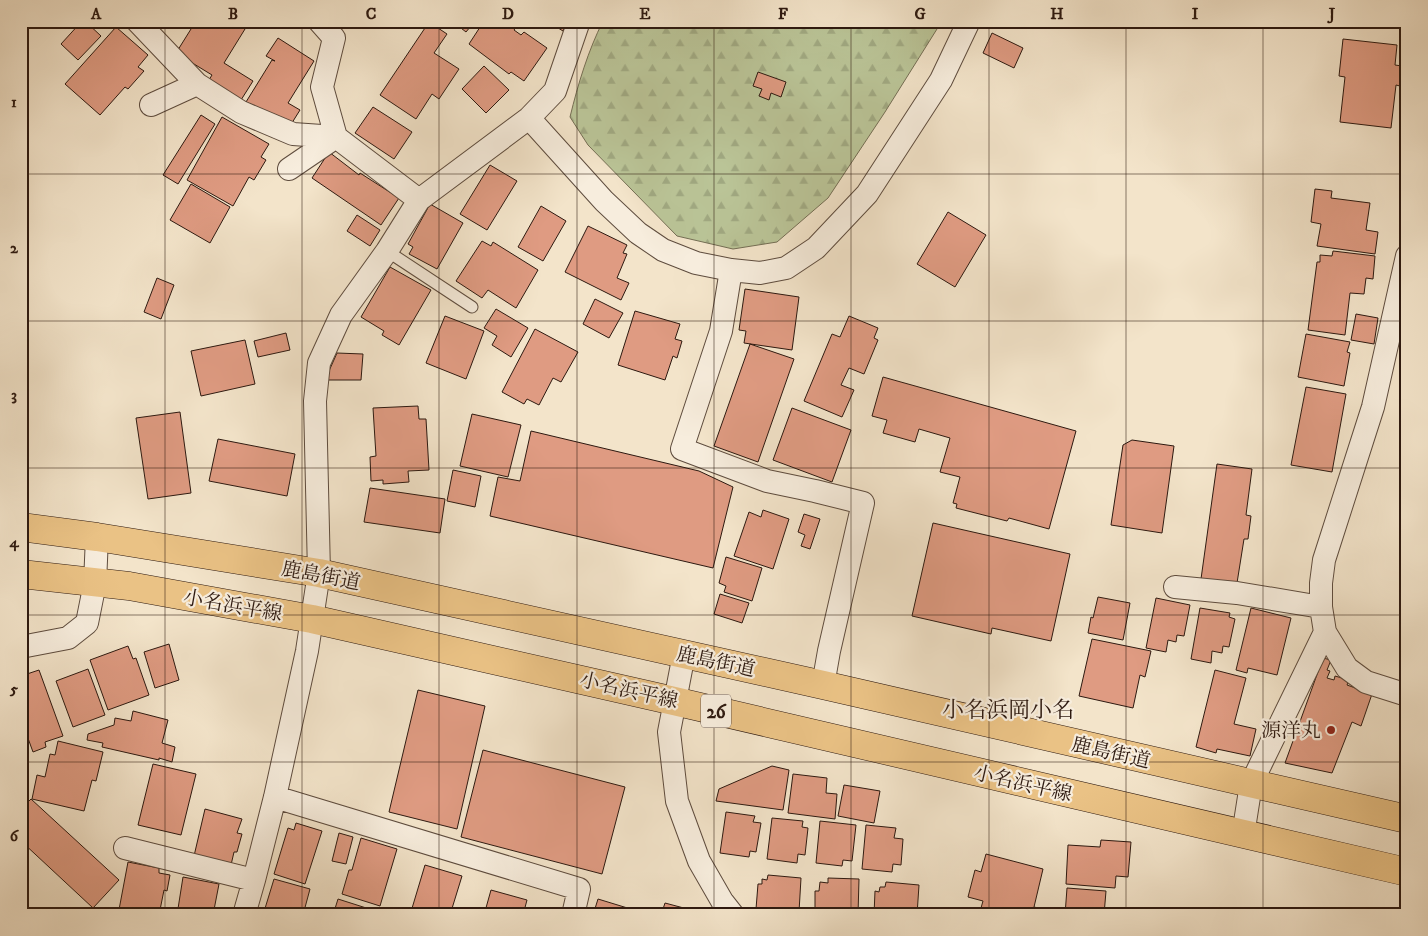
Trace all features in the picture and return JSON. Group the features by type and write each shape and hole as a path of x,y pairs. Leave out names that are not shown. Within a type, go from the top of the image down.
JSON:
{"main road":[{"name":"鹿島街道","path":"21,528 97,537 320,573 823,684 1407,819"},
{"name":"小名浜平線","path":"21,574 129,586 312,619 674,700 1407,872"}],"street":[{"path":"137,21 197,84 241,112 292,134 336,137 419,200"},
{"path":"319,21 334,38 322,87 336,137"},
{"path":"244,915 276,796 307,651 320,573 315,401 318,363 341,315 387,251 419,200 529,118 555,91 579,21"},
{"path":"529,118 604,201 638,233 663,250 696,263 731,270 760,273 786,268 816,248 867,194 941,80 969,21"},
{"path":"151,106 197,84"},
{"path":"289,169 336,137"},
{"path":"1407,256 1373,407 1324,560 1320,607 1325,632 1347,668 1366,682 1407,695"},
{"path":"731,270 721,330 682,449 768,481 815,490 863,504 823,684"},
{"path":"21,647 68,638 88,623 95,583 97,537"},
{"path":"1176,587 1237,593 1320,607"},
{"path":"1243,835 1251,784 1325,632"},
{"path":"684,654 669,732 676,801 699,861 722,901 733,915"},
{"path":"276,796 579,889 573,915"},
{"path":"125,848 254,880"}],"lane":[{"path":"387,251 472,308"}],"green space":[{"path":"603,21 942,21 828,198 777,242 733,249 677,236 588,145 570,117 584,68"}],"building":[{"path":"82,21 85,21 101,36 78,60 61,44"},
{"path":"196,21 232,21 245,29 224,63 253,81 241,100 207,83 212,75 176,53"},
{"path":"452,21 475,21 466,32"},
{"path":"484,21 500,21 503,24 505,21 510,21 517,26 514,30 521,35 524,32 547,48 524,81 511,72 509,74 469,44"},
{"path":"547,21 568,21 563,31"},
{"path":"429,22 447,34 434,53 459,69 439,99 432,94 416,119 380,95"},
{"path":"116,27 148,55 138,67 144,71 128,89 125,87 100,115 65,84"},
{"path":"992,33 1023,48 1014,68 983,53"},
{"path":"278,38 314,61 288,103 300,110 290,126 246,102 272,60 275,61 266,56"},
{"path":"1343,39 1397,45 1395,65 1402,66 1400,86 1396,85 1391,128 1340,122 1345,77 1339,76"},
{"path":"484,66 509,90 486,113 462,89"},
{"path":"758,72 786,82 781,97 771,93 769,100 759,96 762,89 753,86"},
{"path":"373,107 412,132 394,159 355,133"},
{"path":"201,115 215,124 178,184 163,175"},
{"path":"222,117 269,144 261,157 266,160 254,180 249,177 233,206 187,180"},
{"path":"329,152 359,175 360,173 399,198 381,225 312,178"},
{"path":"490,165 517,181 487,230 460,214"},
{"path":"191,184 230,207 210,243 170,220"},
{"path":"1315,189 1332,191 1331,198 1370,203 1366,230 1378,232 1375,254 1317,246 1321,224 1311,222"},
{"path":"430,204 463,223 437,269 409,254 413,247 408,244"},
{"path":"541,206 566,221 543,261 518,247"},
{"path":"948,212 986,235 955,287 917,264"},
{"path":"357,215 380,230 370,246 347,231"},
{"path":"588,226 627,245 623,253 627,254 617,278 629,283 621,300 565,272"},
{"path":"482,241 491,246 493,242 538,270 516,308 488,290 482,298 456,281"},
{"path":"1333,251 1375,256 1373,279 1366,278 1364,294 1350,293 1345,335 1308,330 1317,262 1320,262 1320,255 1332,256"},
{"path":"390,267 431,290 399,345 382,335 384,331 361,317"},
{"path":"157,278 174,285 161,319 144,312"},
{"path":"745,289 799,297 792,350 744,343 746,331 739,330"},
{"path":"595,299 623,313 609,338 583,324"},
{"path":"496,309 528,328 511,357 492,345 497,336 484,328"},
{"path":"635,311 680,324 675,339 682,341 677,358 673,356 665,380 618,365"},
{"path":"1356,314 1378,318 1374,344 1351,340"},
{"path":"445,316 484,331 466,379 426,363"},
{"path":"849,316 878,328 874,338 878,340 864,374 849,368 841,385 854,390 842,417 804,401 832,334 840,337"},
{"path":"535,329 578,352 561,382 553,378 539,405 527,399 524,404 502,392"},
{"path":"286,333 290,350 258,357 254,341"},
{"path":"1306,334 1350,342 1347,352 1350,353 1344,386 1298,377"},
{"path":"245,340 255,384 201,396 191,351"},
{"path":"750,344 794,359 758,462 714,446"},
{"path":"337,353 363,354 361,380 325,380"},
{"path":"883,377 1076,431 1049,529 1009,518 1007,521 956,508 957,504 953,503 960,477 940,472 950,438 919,429 915,442 883,433 887,420 872,416"},
{"path":"1306,387 1346,394 1332,472 1291,465"},
{"path":"418,406 419,419 426,419 429,470 408,471 409,482 383,484 383,480 371,481 370,457 376,456 373,408"},
{"path":"792,408 851,430 832,482 773,460"},
{"path":"180,412 191,493 148,499 136,418"},
{"path":"472,414 521,425 508,477 460,466"},
{"path":"531,431 699,471 733,487 713,568 490,516 498,477 520,481"},
{"path":"218,439 295,454 287,496 209,481"},
{"path":"1132,440 1174,446 1162,533 1111,525 1123,445"},
{"path":"1217,464 1252,469 1246,515 1251,516 1248,539 1244,539 1237,583 1201,579"},
{"path":"453,470 481,476 475,507 447,501"},
{"path":"370,488 445,499 440,533 364,522"},
{"path":"763,510 789,519 773,569 734,556 749,512 761,517"},
{"path":"804,514 820,519 810,549 801,546 805,535 798,532"},
{"path":"933,523 1070,554 1051,641 992,628 991,634 912,616"},
{"path":"726,557 762,568 752,601 724,592 726,586 719,583"},
{"path":"720,594 749,603 742,623 714,614"},
{"path":"1098,597 1130,603 1123,640 1088,633"},
{"path":"1156,598 1190,605 1184,636 1177,635 1176,642 1168,640 1166,652 1146,648"},
{"path":"1200,608 1230,613 1229,617 1235,619 1229,647 1223,646 1222,653 1212,651 1211,663 1191,659"},
{"path":"1251,608 1291,618 1277,675 1248,668 1247,673 1236,670"},
{"path":"1092,639 1151,651 1145,677 1140,675 1133,708 1079,696"},
{"path":"169,644 179,680 155,688 144,652"},
{"path":"128,646 133,659 136,658 149,695 108,710 90,660"},
{"path":"1323,658 1331,660 1327,670 1330,671 1327,678 1334,680 1335,676 1349,680 1347,685 1372,694 1361,726 1352,722 1332,773 1285,763"},
{"path":"88,669 105,715 73,727 56,681"},
{"path":"39,670 63,736 45,742 46,747 33,752 21,719 21,676"},
{"path":"1215,670 1246,678 1234,724 1256,729 1250,756 1217,749 1216,753 1196,747"},
{"path":"418,690 485,706 457,829 389,812"},
{"path":"133,711 168,720 162,743 175,747 172,762 102,747 103,743 87,740 88,734 114,725 115,718 131,721"},
{"path":"58,741 103,752 96,781 92,780 84,811 32,799 37,775 45,777 50,754 55,755"},
{"path":"483,750 625,787 602,874 461,837"},
{"path":"153,764 196,774 181,835 138,825"},
{"path":"772,766 789,770 783,810 716,801 719,789"},
{"path":"793,774 827,778 826,793 837,794 835,819 788,813"},
{"path":"844,785 880,791 874,823 838,816"},
{"path":"31,799 119,880 93,908 21,841 21,809"},
{"path":"205,809 242,819 237,833 242,834 237,852 234,852 231,865 194,856"},
{"path":"726,812 755,816 753,822 761,823 756,852 750,851 749,857 720,853"},
{"path":"772,818 803,821 802,827 808,828 805,855 798,854 797,863 767,859"},
{"path":"820,821 856,825 852,861 843,860 842,866 816,863"},
{"path":"296,823 322,831 305,884 274,874 288,828 294,830"},
{"path":"866,825 896,828 894,838 903,839 901,865 893,864 892,872 862,869"},
{"path":"339,833 353,837 346,864 332,861"},
{"path":"361,838 397,849 380,906 342,894 349,870 352,870"},
{"path":"1101,840 1131,842 1128,877 1116,876 1115,888 1066,884 1068,845 1100,847"},
{"path":"986,854 1043,869 1034,907 1042,909 1041,915 979,915 983,901 968,897 975,870 981,872"},
{"path":"128,862 159,868 159,873 170,875 167,891 164,890 159,915 118,915"},
{"path":"425,865 462,876 450,915 410,915"},
{"path":"768,875 801,878 799,912 756,909 758,884 762,884 762,879 767,880"},
{"path":"183,877 219,884 213,915 177,915"},
{"path":"828,878 859,879 858,915 815,913 815,891 819,891 820,882 828,883"},
{"path":"274,879 310,889 303,915 263,915"},
{"path":"886,882 919,885 917,915 874,915 875,891 879,892 880,887 885,887"},
{"path":"1067,888 1106,891 1104,915 1065,915"},
{"path":"491,890 527,900 523,915 484,915"},
{"path":"338,899 382,913 381,915 333,915"},
{"path":"598,899 634,910 633,915 593,915"},
{"path":"665,903 710,915 661,915"}],"place":[{"name":"源洋丸","path":"1331,730"}],"district":[{"name":"小名浜岡小名","path":"1008,709"}]}
